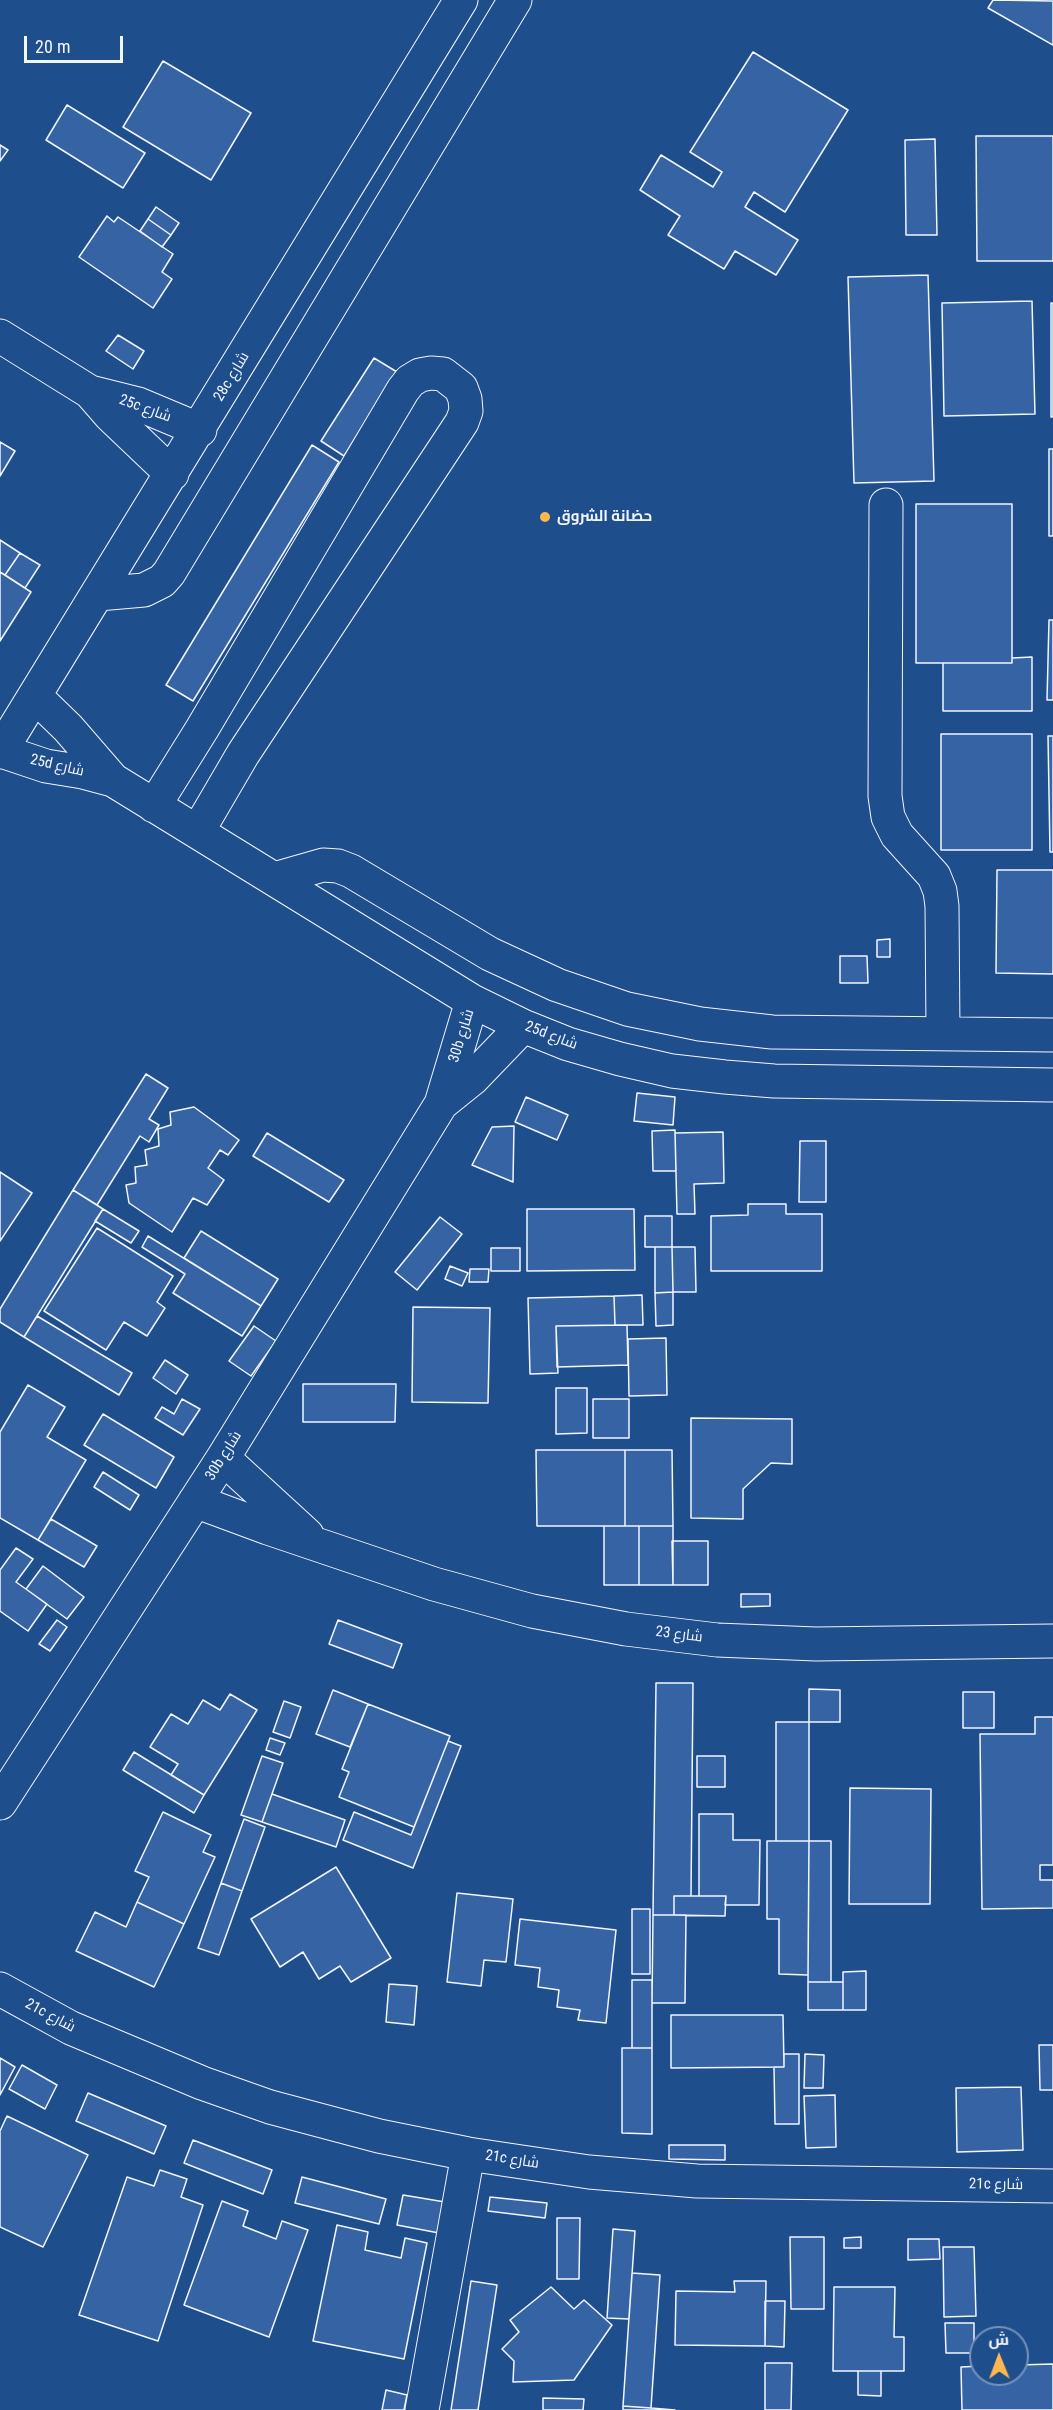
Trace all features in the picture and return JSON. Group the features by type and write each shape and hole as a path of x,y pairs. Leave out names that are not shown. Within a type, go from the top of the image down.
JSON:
{"street":[{"path":"98,594 144,590 162,581 170,573 515,0"},
{"name":"28c شارع","path":"0,752 200,430 459,1"},
{"name":"25c شارع","path":"0,336 90,392 110,415 172,474"},
{"path":"154,806 208,719 402,390 420,375 443,374 461,388 466,411 462,422 243,754 198,831"},
{"name":"25c شارع","path":"90,392 138,404 200,430"},
{"path":"886,505 885,796 888,817 897,835 934,876 940,891 943,1033"},
{"name":"25d شارع","path":"35,696 68,728 113,780 472,1001 568,1044 672,1071 726,1077 774,1081 1053,1085"},
{"name":"25d شارع","path":"0,752 46,766 113,780"},
{"path":"274,879 322,865 338,866 351,871 490,954 557,985 627,1009 700,1024 772,1032 1053,1035"},
{"name":"30b شارع","path":"0,1803 195,1501 441,1104 472,1001"},
{"name":"30b شارع","path":"441,1104 472,1079 524,1026"},
{"name":"شارع 23","path":"222,1458 317,1544"},
{"name":"شارع 23","path":"195,1501 434,1584 532,1611 626,1629 717,1640 816,1644 1053,1641"},
{"name":"21c شارع","path":"0,1989 71,2028 135,2056 270,2107 379,2136 468,2154 589,2172 697,2181 1053,2186"},
{"path":"422,2410 468,2154"}],"building":[{"path":"993,0 1053,1 1053,45 988,8"},
{"path":"753,52 848,110 785,212 754,192 745,207 798,240 776,275 735,251 724,269 668,235 680,216 640,190 661,155 713,187 722,172 690,152"},
{"path":"163,61 251,113 211,180 123,127"},
{"path":"67,105 145,153 123,188 46,140"},
{"path":"976,136 1053,136 1053,261 977,261"},
{"path":"935,139 937,235 906,235 905,140"},
{"path":"0,145 8,150 0,161"},
{"path":"156,207 179,223 171,235 148,219"},
{"path":"107,216 114,222 118,217 173,254 162,272 172,279 153,308 79,257"},
{"path":"148,219 171,235 162,247 140,231"},
{"path":"928,275 934,481 854,483 848,277"},
{"path":"1032,301 1035,414 944,416 942,303"},
{"path":"1051,303 1053,303 1053,417 1051,417"},
{"path":"118,335 144,351 133,369 106,351"},
{"path":"374,358 397,372 344,456 321,441"},
{"path":"0,442 15,451 0,476"},
{"path":"312,445 339,462 193,701 166,685"},
{"path":"1049,449 1053,449 1053,536 1049,536"},
{"path":"916,504 1012,504 1012,663 916,663"},
{"path":"0,540 20,553 5,575 0,572"},
{"path":"20,553 40,565 25,588 5,575"},
{"path":"0,572 31,592 0,641"},
{"path":"1049,620 1053,620 1053,700 1047,700"},
{"path":"1032,657 1032,711 943,711 943,663 1012,663 1012,658"},
{"path":"941,734 1032,734 1032,850 941,850"},
{"path":"1048,736 1053,736 1053,852 1050,852"},
{"path":"997,870 1053,870 1053,974 996,973"},
{"path":"890,939 890,957 877,957 877,940"},
{"path":"840,956 867,956 868,983 840,983"},
{"path":"146,1074 168,1088 149,1119 159,1125 149,1142 140,1136 97,1205 73,1190"},
{"path":"637,1093 675,1097 673,1125 634,1121"},
{"path":"526,1097 568,1115 557,1140 515,1122"},
{"path":"194,1107 239,1140 228,1155 220,1150 208,1168 224,1180 207,1205 193,1198 172,1232 129,1203 126,1185 136,1183 135,1167 147,1165 145,1150 159,1146 158,1129 171,1125 170,1112"},
{"path":"514,1126 513,1182 472,1165 492,1127"},
{"path":"675,1130 676,1171 653,1171 652,1131"},
{"path":"723,1132 724,1183 694,1184 695,1214 677,1214 675,1133"},
{"path":"267,1133 344,1180 329,1202 253,1156"},
{"path":"800,1141 826,1141 826,1202 799,1202"},
{"path":"0,1172 32,1193 0,1241"},
{"path":"73,1190 103,1209 24,1337 0,1322 0,1309"},
{"path":"748,1204 786,1204 786,1214 822,1214 822,1271 711,1271 711,1216 748,1215"},
{"path":"103,1209 139,1231 131,1243 95,1221"},
{"path":"527,1209 634,1209 635,1270 527,1271"},
{"path":"645,1216 672,1216 672,1247 645,1247"},
{"path":"440,1217 462,1234 417,1290 395,1272"},
{"path":"97,1228 173,1276 157,1302 165,1308 147,1336 124,1322 106,1350 44,1311"},
{"path":"201,1231 278,1279 261,1306 184,1258"},
{"path":"148,1236 261,1306 242,1336 173,1293 185,1274 142,1247"},
{"path":"655,1247 672,1247 673,1292 655,1293"},
{"path":"672,1247 695,1247 696,1292 673,1292"},
{"path":"491,1248 520,1248 520,1271 491,1271"},
{"path":"450,1266 468,1273 462,1286 445,1279"},
{"path":"470,1269 489,1269 488,1282 469,1282"},
{"path":"673,1292 673,1325 656,1326 655,1293"},
{"path":"642,1295 643,1325 615,1325 614,1296"},
{"path":"614,1296 615,1325 556,1326 558,1373 530,1374 528,1298"},
{"path":"413,1307 490,1308 488,1403 412,1402"},
{"path":"37,1316 132,1373 119,1395 24,1337"},
{"path":"627,1325 628,1365 557,1367 556,1326"},
{"path":"254,1326 276,1341 251,1376 229,1361"},
{"path":"666,1338 667,1395 629,1396 628,1339"},
{"path":"165,1360 188,1375 176,1394 153,1378"},
{"path":"303,1384 396,1384 395,1422 303,1422"},
{"path":"28,1385 65,1407 47,1437 86,1460 38,1540 0,1518 0,1432"},
{"path":"556,1388 587,1388 587,1433 556,1434"},
{"path":"182,1399 200,1409 183,1435 155,1418 162,1407 174,1414"},
{"path":"593,1399 629,1399 629,1438 593,1438"},
{"path":"103,1414 174,1457 156,1488 84,1445"},
{"path":"691,1418 792,1419 792,1464 771,1463 743,1489 743,1519 691,1518"},
{"path":"536,1450 625,1450 625,1526 537,1526"},
{"path":"625,1450 672,1450 673,1526 625,1526"},
{"path":"103,1472 139,1495 130,1510 94,1487"},
{"path":"51,1519 97,1546 84,1567 38,1540"},
{"path":"604,1526 639,1526 639,1585 604,1585"},
{"path":"639,1526 673,1526 673,1585 639,1585"},
{"path":"672,1541 708,1541 708,1585 673,1585"},
{"path":"16,1548 33,1559 16,1582 47,1604 28,1631 0,1611 0,1570"},
{"path":"43,1566 84,1597 67,1619 26,1589"},
{"path":"741,1594 770,1594 770,1606 741,1607"},
{"path":"57,1620 67,1627 50,1651 39,1644"},
{"path":"338,1620 402,1644 393,1668 329,1644"},
{"path":"656,1683 693,1683 691,1896 674,1896 674,1915 653,1915"},
{"path":"809,1689 840,1690 840,1722 809,1722"},
{"path":"333,1690 368,1704 350,1747 316,1734"},
{"path":"963,1692 994,1692 994,1728 963,1728"},
{"path":"230,1694 257,1710 204,1795 171,1775 178,1764 150,1747 171,1714 188,1724 203,1700 220,1710"},
{"path":"284,1701 301,1707 290,1738 273,1732"},
{"path":"368,1704 450,1736 414,1827 339,1797 349,1772 342,1769"},
{"path":"1035,1717 1053,1717 1053,1865 1040,1865 1040,1880 1053,1880 1053,1908 982,1909 980,1734 1035,1734"},
{"path":"776,1722 809,1722 809,1841 776,1841"},
{"path":"270,1738 285,1743 280,1755 266,1750"},
{"path":"448,1741 461,1746 413,1868 343,1840 354,1812 411,1835"},
{"path":"134,1752 204,1795 194,1813 123,1770"},
{"path":"262,1756 283,1763 262,1822 241,1815"},
{"path":"697,1756 725,1756 725,1787 697,1787"},
{"path":"850,1788 931,1789 930,1904 849,1904"},
{"path":"272,1794 345,1820 336,1847 262,1822"},
{"path":"163,1812 211,1835 203,1852 215,1857 184,1924 137,1902 149,1877 135,1871"},
{"path":"699,1814 733,1814 733,1840 760,1840 759,1905 725,1905 726,1896 699,1896"},
{"path":"244,1819 265,1827 242,1891 221,1883"},
{"path":"767,1841 809,1841 808,1975 779,1974 779,1919 767,1919"},
{"path":"809,1841 831,1841 831,1982 808,1982"},
{"path":"336,1867 391,1958 351,1982 340,1966 319,1979 303,1952 280,1967 251,1919"},
{"path":"221,1883 242,1891 219,1955 198,1948"},
{"path":"457,1893 513,1899 506,1962 484,1960 481,1986 447,1982"},
{"path":"674,1896 726,1896 725,1916 674,1915"},
{"path":"137,1902 184,1924 154,1987 76,1951 95,1912 126,1927"},
{"path":"632,1909 650,1909 650,1974 632,1974"},
{"path":"653,1915 686,1915 685,2003 652,2003"},
{"path":"520,1919 616,1930 606,2023 578,2020 580,2010 557,2007 559,1990 538,1987 540,1968 515,1965"},
{"path":"866,1971 866,2010 843,2010 843,1972"},
{"path":"632,1980 652,1980 652,2048 632,2048"},
{"path":"808,1982 843,1982 843,2010 808,2010"},
{"path":"389,1984 417,1986 414,2025 386,2022"},
{"path":"671,2015 783,2015 784,2067 671,2068"},
{"path":"1039,2045 1053,2045 1053,2090 1040,2090"},
{"path":"622,2048 652,2048 652,2134 622,2133"},
{"path":"784,2054 799,2054 799,2124 775,2124 774,2067 784,2067"},
{"path":"805,2054 824,2055 823,2088 804,2088"},
{"path":"0,2058 15,2067 0,2095"},
{"path":"22,2065 57,2085 45,2109 9,2089"},
{"path":"1021,2087 1023,2150 957,2152 956,2088"},
{"path":"88,2093 166,2126 154,2154 76,2121"},
{"path":"835,2095 836,2147 806,2148 804,2096"},
{"path":"7,2116 88,2155 43,2247 0,2227 0,2131"},
{"path":"193,2140 272,2170 263,2194 184,2163"},
{"path":"669,2145 725,2145 725,2160 669,2159"},
{"path":"160,2170 187,2179 181,2197 203,2205 158,2341 79,2315 127,2177 154,2186"},
{"path":"302,2177 386,2199 379,2224 295,2203"},
{"path":"403,2195 445,2202 439,2233 397,2225"},
{"path":"490,2197 547,2203 545,2218 488,2211"},
{"path":"222,2201 248,2211 243,2226 276,2239 282,2221 308,2230 269,2337 184,2305"},
{"path":"557,2218 580,2218 579,2279 557,2279"},
{"path":"337,2225 368,2232 365,2250 401,2258 405,2238 427,2243 404,2359 313,2341"},
{"path":"613,2229 635,2231 629,2319 607,2318"},
{"path":"790,2237 824,2237 824,2309 791,2309"},
{"path":"861,2237 861,2248 844,2248 844,2238"},
{"path":"908,2239 939,2239 940,2259 908,2260"},
{"path":"943,2247 974,2247 976,2316 944,2317"},
{"path":"632,2273 660,2275 651,2408 623,2406"},
{"path":"471,2281 497,2285 478,2410 451,2410"},
{"path":"734,2281 766,2281 765,2346 675,2345 676,2291 735,2292"},
{"path":"551,2287 574,2309 584,2300 612,2325 574,2380 513,2382 514,2361 502,2349 519,2332 510,2320"},
{"path":"834,2287 895,2287 894,2337 904,2337 904,2371 833,2371"},
{"path":"765,2301 785,2301 784,2347 765,2346"},
{"path":"945,2323 974,2323 974,2326 969,2326 969,2353 946,2353"},
{"path":"765,2363 792,2363 791,2410 765,2410"},
{"path":"1053,2364 1053,2410 962,2410 961,2367 969,2367 969,2386 1029,2386 1029,2365"},
{"path":"858,2371 881,2371 881,2396 858,2395"},
{"path":"386,2390 407,2395 404,2410 382,2410"},
{"path":"543,2398 584,2399 583,2410 543,2410"},
{"path":"623,2406 651,2408 675,2410 623,2410"}],"place":[{"name":"حضانة الشروق","path":"545,517"}]}
